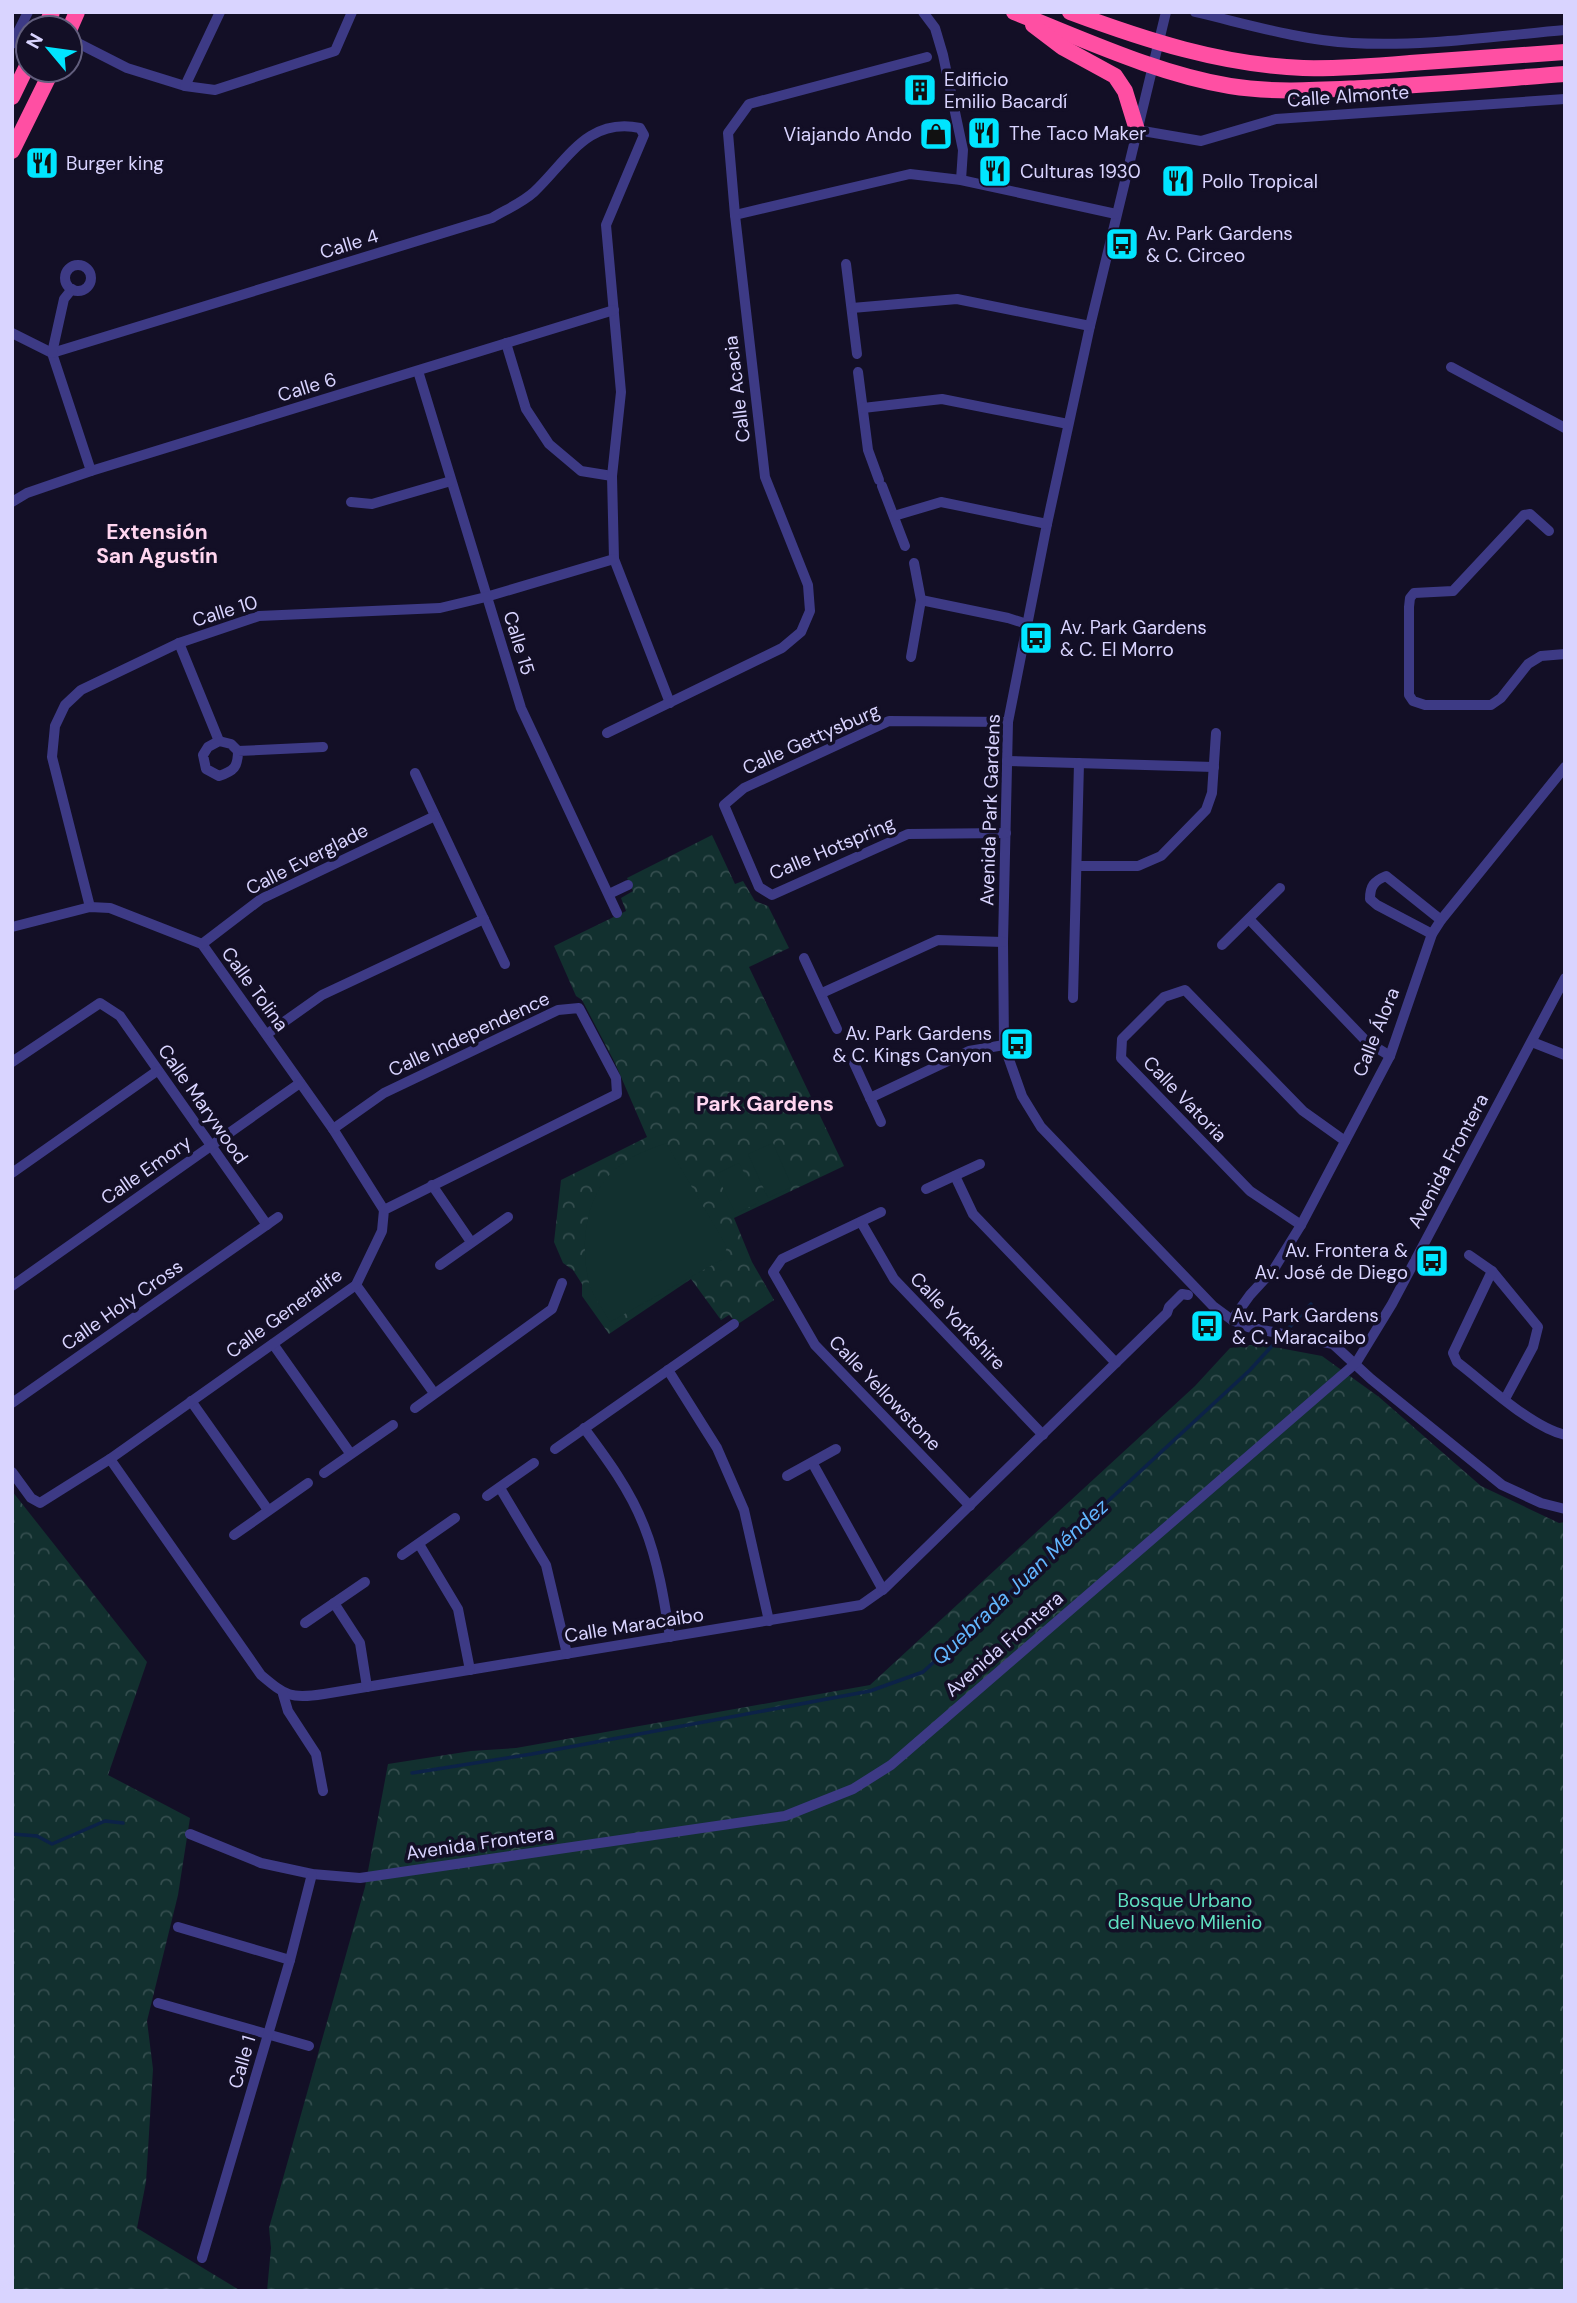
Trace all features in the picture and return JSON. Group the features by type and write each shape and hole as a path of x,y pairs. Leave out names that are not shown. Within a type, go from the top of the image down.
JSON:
{"highway":[{"path":"1070,12 1159,44 1217,57 1302,68 1353,68 1565,52"},
{"path":"1084,12 1112,28"},
{"path":"1016,13 1154,66 1229,85 1291,91 1565,74"},
{"path":"1016,13 1062,47 1115,76 1125,91 1137,130"},
{"path":"12,151 45,84"}],"street":[{"path":"12,44 28,12"},
{"path":"185,86 220,12"},
{"path":"84,47 127,68 185,86 215,90 335,51 352,12"},
{"path":"923,12 935,28 943,55 963,150 961,180"},
{"name":"Avenida Park Gardens","path":"1166,12 1068,424 1008,722 1003,942 1004,1045 1022,1096 1041,1127 1192,1291 1232,1320 1248,1327 1325,1341 1333,1345 1502,1485 1541,1503 1565,1509"},
{"path":"1195,12 1292,35 1352,43 1414,43 1565,30"},
{"name":"Calle Acacia","path":"607,733 782,648 801,632 810,611 808,585 765,477 728,133 749,104 927,57"},
{"name":"Calle Almonte","path":"1137,130 1201,141 1276,119 1565,99"},
{"name":"Calle 4","path":"52,353 492,218 532,194 584,138 623,125 640,128 644,135 606,225 614,310"},
{"path":"735,215 910,174 961,180 1116,214"},
{"path":"846,264 856,354"},
{"path":"72,289 64,299 52,353 91,471"},
{"path":"852,308 957,299 1090,326"},
{"path":"614,310 621,392 612,476 614,559 670,703"},
{"name":"Calle 6","path":"12,502 27,493 91,471 614,310"},
{"path":"12,333 52,353"},
{"path":"506,342 526,409 549,444 581,471 612,476"},
{"path":"1451,367 1565,428"},
{"name":"Calle 15","path":"418,371 521,708 617,913"},
{"path":"858,372 868,450 905,546"},
{"path":"863,408 942,399 1068,424"},
{"path":"351,502 372,504 451,481"},
{"path":"894,516 941,502 1047,524"},
{"path":"1549,531 1530,514 1524,515 1454,591 1414,593 1409,607 1409,695 1413,701 1425,705 1491,705 1502,698 1528,664 1541,656 1565,654"},
{"name":"Calle 10","path":"90,907 52,757 55,726 65,705 82,690 179,643 259,616 440,608 614,559"},
{"path":"911,656 920,600 914,563"},
{"path":"920,600 1027,624"},
{"path":"179,643 219,741"},
{"name":"Calle Gettysburg","path":"759,887 724,805 744,788 889,721 1008,722"},
{"path":"1077,866 1138,866 1161,856 1206,810 1212,793 1216,733"},
{"path":"239,751 239,762 233,771 219,776 206,769 203,755 208,747 219,741 231,744 239,751 323,747"},
{"path":"1007,761 1214,767"},
{"path":"1073,998 1079,763"},
{"name":"Calle Álora","path":"1232,1320 1274,1269 1301,1225 1390,1056 1432,934 1565,767"},
{"path":"415,773 505,964"},
{"name":"Calle Everglade","path":"202,944 261,899 435,816"},
{"name":"Calle Hotspring","path":"759,887 772,895 908,834 1006,833"},
{"path":"1432,934 1377,905 1370,899 1370,889 1377,880 1386,876 1441,920"},
{"path":"609,894 628,885"},
{"path":"1222,945 1280,888"},
{"path":"12,927 90,907"},
{"name":"Calle Tolina","path":"90,907 110,908 202,944 333,1129 384,1210"},
{"path":"267,1034 322,995 484,919"},
{"path":"1249,919 1366,1041 1390,1056"},
{"path":"822,993 938,940 1003,942"},
{"path":"804,958 837,1029"},
{"name":"Avenida Frontera","path":"190,1834 261,1863 312,1874 360,1878 785,1816 853,1789 891,1765 1356,1363 1392,1304 1565,978"},
{"name":"Calle Vatoria","path":"1301,1225 1251,1191 1121,1058 1122,1039 1164,997 1185,990 1303,1111 1345,1142"},
{"name":"Calle Marywood","path":"12,1062 100,1003 120,1016 267,1225"},
{"name":"Calle Independence","path":"333,1129 384,1093 558,1010 579,1008 615,1078 617,1094 432,1185"},
{"path":"1532,1042 1565,1055"},
{"path":"870,1098 970,1051 1004,1045"},
{"path":"854,1063 881,1122"},
{"path":"12,1173 157,1071"},
{"name":"Calle Emory","path":"12,1286 300,1083"},
{"path":"926,1189 980,1164"},
{"path":"955,1176 974,1214 1116,1363"},
{"path":"384,1210 432,1185 471,1242"},
{"name":"Calle Generalife","path":"12,1472 31,1499 40,1503 110,1459 274,1344 356,1285 382,1231 384,1210"},
{"path":"861,1222 881,1212"},
{"path":"267,1225 278,1217"},
{"path":"440,1265 508,1217"},
{"name":"Calle Yellowstone","path":"861,1222 782,1259 773,1272 815,1345 970,1506"},
{"name":"Calle Yorkshire","path":"861,1222 894,1279 1043,1435"},
{"name":"Calle Holy Cross","path":"12,1403 267,1225"},
{"path":"1469,1255 1492,1271 1538,1327 1533,1347 1505,1399"},
{"path":"1492,1271 1453,1353 1457,1362 1550,1431 1565,1435"},
{"path":"415,1408 552,1308 562,1283"},
{"path":"356,1285 434,1393"},
{"name":"Calle Maracaibo","path":"283,1694 303,1697 861,1605 883,1590 1192,1291"},
{"path":"555,1449 734,1324"},
{"path":"274,1344 350,1453"},
{"path":"668,1370 717,1448 744,1510 769,1621"},
{"path":"191,1401 268,1510"},
{"path":"324,1473 393,1425"},
{"path":"584,1428 618,1474 643,1525 663,1588 670,1637"},
{"path":"787,1476 836,1449"},
{"path":"110,1459 261,1675 283,1694 288,1711 316,1754 323,1791"},
{"path":"487,1496 534,1463"},
{"path":"813,1464 883,1590"},
{"path":"234,1535 308,1483"},
{"path":"500,1488 546,1565 567,1654"},
{"path":"402,1555 455,1518"},
{"path":"419,1544 458,1609 470,1670"},
{"path":"305,1623 365,1582"},
{"path":"334,1604 360,1643 367,1687"},
{"name":"Calle 1","path":"202,2258 290,1960 312,1874"},
{"path":"178,1927 290,1960"},
{"path":"158,2003 309,2046"}],"green space":[{"path":"712,835 735,884 743,881 755,901 768,906 789,948 749,967 844,1166 734,1218 752,1262 774,1300 738,1324 729,1315 721,1320 691,1279 609,1334 582,1296 582,1284 573,1270 563,1263 554,1242 561,1180 647,1137 615,1063 582,1000 576,996 554,946 626,911 621,898 633,891 627,878"},
{"path":"666,1143 727,1247 723,1259 610,1322 589,1283 586,1266 586,1232 594,1199 602,1185 626,1161"},
{"path":"773,1143 792,1187 768,1198 748,1154"},
{"path":"739,1163 759,1202 736,1214 716,1174"},
{"name":"Bosque Urbano del Nuevo Milenio","path":"1258,1344 1322,1356 1379,1397 1481,1486 1559,1523 1565,1522 1565,2291 267,2291 271,2248 269,2228 365,1887 388,1764 471,1751 516,1748 870,1685 1195,1386 1230,1348"},
{"path":"12,1491 147,1662 108,1775 190,1818 178,1895 147,2021 153,2069 146,2182 137,2228 241,2291 12,2291"}],"waterway":[{"name":"Quebrada Juan Méndez","path":"1286,1331 1311,1304"},
{"name":"Quebrada Juan Méndez","path":"412,1773 532,1754 870,1691 923,1672 1250,1370 1281,1336"},
{"name":"Quebrada Juan Méndez","path":"12,1834 37,1836 52,1844 105,1821 123,1823"}],"place":[{"name":"Edificio Emilio Bacardí","path":"920,90"},
{"name":"The Taco Maker","path":"984,133"},
{"name":"Viajando Ando","path":"936,134"},
{"name":"Burger king","path":"42,163"},
{"name":"Culturas 1930","path":"995,171"},
{"name":"Pollo Tropical","path":"1178,181"},
{"name":"Av. Park Gardens & C. Circeo","path":"1122,244"},
{"name":"Av. Park Gardens & C. El Morro","path":"1036,638"},
{"name":"Av. Park Gardens & C. Kings Canyon","path":"1017,1044"},
{"name":"Av. Frontera & Av. José de Diego","path":"1432,1261"},
{"name":"Av. Park Gardens & C. Maracaibo","path":"1207,1326"}],"district":[{"name":"Extensión San Agustín","path":"157,544"},
{"name":"Park Gardens","path":"765,1104"}]}
